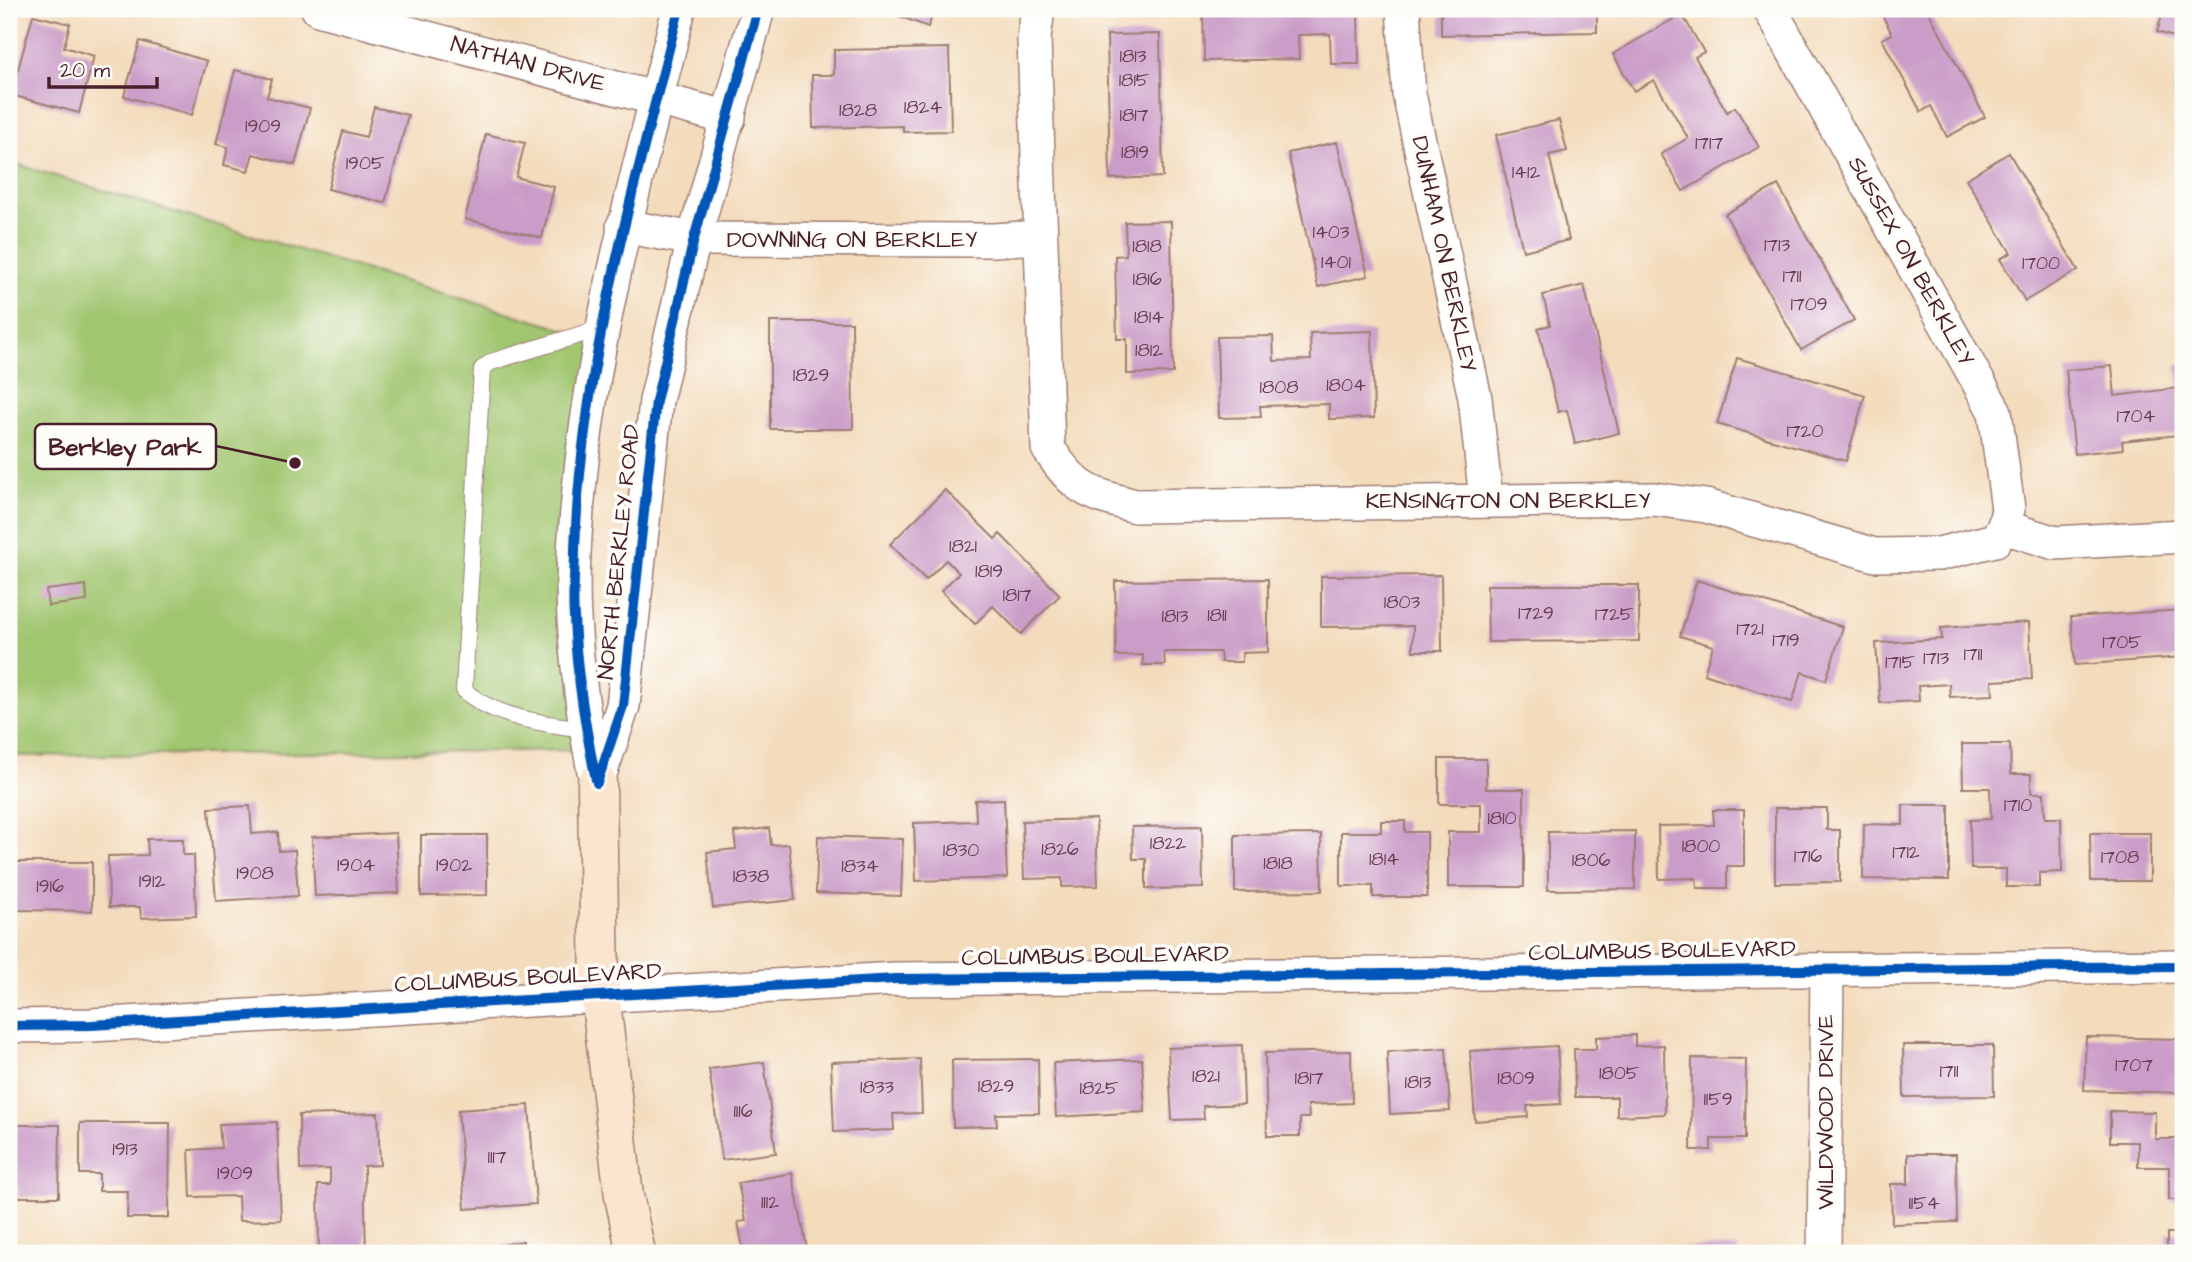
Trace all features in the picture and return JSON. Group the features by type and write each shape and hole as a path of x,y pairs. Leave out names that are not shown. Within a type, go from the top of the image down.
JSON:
{"street":[{"name":"NATHAN DRIVE","path":"318,9 729,118"},
{"name":"NORTH BERKLEY ROAD","path":"636,1253 624,1196 600,994 597,783 585,729 573,616 577,510 587,415 602,328 624,226 679,9"},
{"name":"NORTH BERKLEY ROAD","path":"597,783 622,706 656,401 694,239 758,9"},
{"path":"1038,9 1034,38 1039,237"},
{"name":"DUNHAM ON BERKLEY","path":"1403,9 1409,94 1475,398 1486,500"},
{"name":"SUSSEX ON BERKLEY","path":"1770,9 1995,412 2008,509 2004,527"},
{"name":"DOWNING ON BERKLEY","path":"624,226 694,239 994,240 1039,237"},
{"name":"KENSINGTON ON BERKLEY","path":"1039,237 1048,448 1066,476 1089,493 1135,506 1654,499 1693,504 1875,555 1939,554 1995,540 2004,527"},
{"path":"2004,527 2055,543 2183,536"},
{"name":"COLUMBUS BOULEVARD","path":"9,1026 91,1025 896,979 2183,966"},
{"name":"WILDWOOD DRIVE","path":"1824,1253 1827,970"}],"lane":[{"path":"585,729 541,723 477,702 464,690 482,369 491,362 602,328"}],"green space":[{"path":"9,162 599,340 587,415 590,750 9,756"}],"building":[{"path":"881,9 935,9 928,27"},
{"path":"1203,9 1358,9 1359,64 1331,64 1330,34 1298,35 1299,59 1204,61"},
{"path":"1441,9 1597,9 1597,32 1441,35"},
{"path":"1879,9 1927,9 1985,117 1947,137 1931,106 1921,112 1882,39 1892,34"},
{"path":"2164,9 2183,9 2183,40 2157,32"},
{"path":"1682,14 1704,52 1695,57 1727,112 1735,107 1759,147 1683,191 1661,154 1688,138 1654,80 1634,91 1613,54"},
{"path":"33,15 70,24 64,47 94,56 79,113 11,95"},
{"path":"1160,34 1163,177 1110,179 1107,35"},
{"path":"140,41 207,61 192,115 124,96"},
{"path":"949,48 951,131 903,132 903,126 813,128 812,75 834,75 834,50"},
{"path":"235,70 272,79 267,97 310,108 295,165 253,154 248,171 224,165 228,147 216,144"},
{"path":"374,107 408,115 385,203 328,189 343,131 366,137"},
{"path":"1559,120 1567,151 1549,155 1569,240 1523,251 1496,135"},
{"path":"486,134 525,143 516,177 554,187 542,238 465,219"},
{"path":"1337,142 1368,276 1318,287 1288,153"},
{"path":"2009,153 2078,270 2025,301 2000,259 2011,253 1966,179"},
{"path":"1778,185 1854,320 1801,350 1725,214"},
{"path":"1171,221 1173,373 1127,374 1127,339 1117,339 1115,256 1126,255 1125,222"},
{"path":"1584,285 1619,433 1575,444 1567,410 1558,412 1538,328 1550,325 1543,295"},
{"path":"770,322 852,322 853,429 770,429"},
{"path":"1372,331 1374,418 1329,419 1329,404 1260,406 1261,417 1219,418 1217,337 1273,336 1274,361 1311,360 1310,333"},
{"path":"1737,358 1865,395 1846,461 1717,424"},
{"path":"2183,364 2183,443 2179,444 2178,435 2122,441 2123,449 2075,454 2066,370 2112,366 2115,396 2179,388 2176,365"},
{"path":"945,490 995,539 1000,534 1060,595 1021,634 993,606 975,624 941,591 959,573 946,560 926,580 890,544"},
{"path":"1441,575 1442,651 1413,651 1413,626 1321,627 1321,576"},
{"path":"1268,579 1268,652 1242,653 1242,662 1221,662 1220,652 1164,652 1165,665 1143,665 1143,655 1116,656 1115,581"},
{"path":"1697,580 1843,627 1826,680 1802,672 1792,702 1704,674 1713,646 1680,636"},
{"path":"86,585 87,601 48,606 46,590"},
{"path":"1487,585 1639,585 1639,641 1488,642"},
{"path":"2183,610 2183,657 2075,665 2071,617"},
{"path":"2029,622 2032,679 1992,681 1993,695 1950,697 1949,684 1918,686 1919,701 1880,703 1876,643 1942,639 1941,628"},
{"path":"1962,744 2010,744 2011,774 2031,774 2031,793 2044,793 2045,818 2061,818 2062,872 2039,873 2039,887 2006,887 2006,869 1971,869 1970,820 1991,819 1990,788 1963,788"},
{"path":"1439,759 1486,759 1486,789 1524,789 1524,887 1448,887 1448,832 1481,832 1481,804 1439,804"},
{"path":"1004,799 1007,878 916,881 914,823 976,821 975,800"},
{"path":"1903,805 1949,805 1949,880 1863,879 1864,824 1903,825"},
{"path":"250,806 252,834 278,832 279,851 295,850 298,896 216,901 209,808"},
{"path":"1775,808 1827,808 1827,830 1840,830 1840,882 1775,883"},
{"path":"1713,810 1744,810 1744,866 1727,866 1727,888 1697,888 1696,878 1659,879 1658,826 1714,825"},
{"path":"1096,819 1098,886 1062,887 1062,878 1024,879 1022,821"},
{"path":"1381,821 1405,821 1405,832 1427,832 1427,897 1373,897 1373,886 1341,886 1341,832 1381,832"},
{"path":"1202,826 1203,888 1146,889 1146,859 1133,859 1132,827"},
{"path":"769,828 771,845 789,844 795,900 713,908 707,852 736,849 734,832"},
{"path":"1635,831 1635,889 1548,890 1548,832"},
{"path":"2177,832 2183,832 2183,879 2179,879"},
{"path":"396,833 399,893 315,896 312,837"},
{"path":"2090,833 2150,833 2150,881 2091,881"},
{"path":"1321,834 1322,891 1235,892 1235,835"},
{"path":"421,835 487,835 487,895 421,896"},
{"path":"818,836 903,839 901,896 816,893"},
{"path":"147,839 183,839 183,855 194,855 196,916 141,918 140,907 109,907 108,856 148,855"},
{"path":"9,862 92,862 92,911 9,910"},
{"path":"1635,1035 1635,1046 1664,1045 1665,1114 1617,1116 1617,1097 1575,1097 1574,1049 1596,1049 1596,1037"},
{"path":"2086,1037 2183,1039 2183,1093 2084,1090"},
{"path":"1242,1045 1244,1104 1203,1106 1204,1119 1172,1120 1168,1048"},
{"path":"1903,1045 1993,1045 1994,1096 1904,1097"},
{"path":"1557,1046 1561,1104 1527,1106 1528,1117 1475,1121 1470,1051"},
{"path":"1446,1048 1450,1111 1390,1114 1387,1052"},
{"path":"1351,1051 1352,1103 1308,1105 1309,1118 1300,1118 1300,1136 1267,1136 1265,1053"},
{"path":"1692,1058 1746,1059 1745,1139 1711,1139 1711,1150 1691,1150"},
{"path":"920,1059 922,1113 893,1114 894,1130 834,1132 831,1062"},
{"path":"1038,1059 1039,1113 996,1114 997,1126 953,1127 952,1060"},
{"path":"1142,1059 1145,1112 1056,1117 1053,1063"},
{"path":"764,1062 776,1153 722,1160 709,1069"},
{"path":"529,1105 536,1204 465,1209 458,1110"},
{"path":"2110,1111 2155,1112 2155,1139 2183,1139 2183,1200 2169,1200 2169,1167 2138,1167 2138,1142 2110,1142"},
{"path":"378,1113 380,1165 364,1166 366,1253 319,1253 318,1185 330,1185 330,1169 300,1170 299,1115"},
{"path":"277,1122 281,1220 239,1221 238,1196 191,1197 189,1150 221,1148 219,1124"},
{"path":"80,1123 170,1123 169,1218 127,1218 128,1191 99,1191 99,1174 80,1174"},
{"path":"9,1125 60,1125 59,1197 18,1197 18,1186 9,1186"},
{"path":"1908,1154 1956,1154 1957,1222 1892,1224 1891,1184 1908,1184"},
{"path":"792,1173 808,1253 744,1253 738,1222 746,1221 738,1183"},
{"path":"2167,1233 2183,1233 2183,1253 2167,1253"},
{"path":"523,1241 525,1253 464,1252"},
{"path":"1677,1247 1738,1248 1738,1253 1677,1253"}],"cycle path":[{"path":"596,780 582,699 573,609 579,480 599,344 613,276 679,9"},
{"path":"597,783 623,706 656,401 694,239 758,9"},
{"path":"9,1026 91,1025 896,979 2183,966"}],"place":[{"name":"Berkley Park","path":"295,463"}]}
